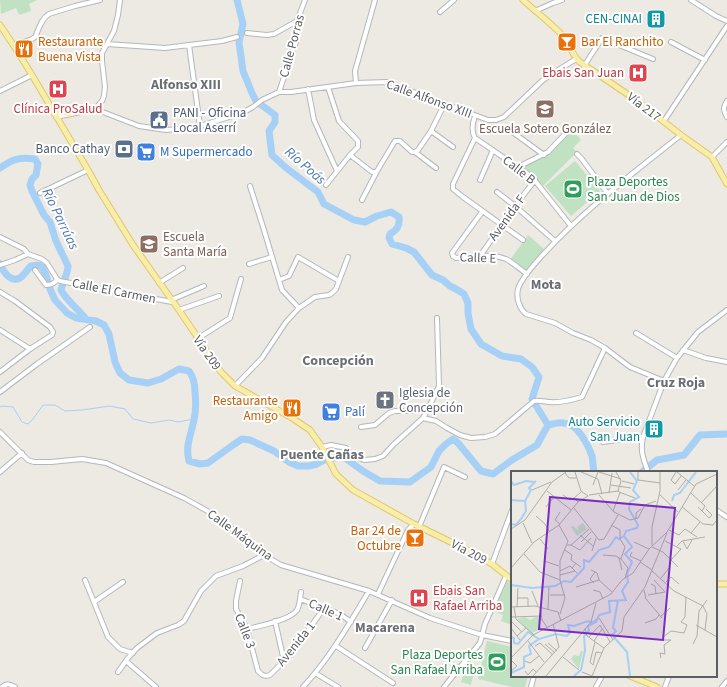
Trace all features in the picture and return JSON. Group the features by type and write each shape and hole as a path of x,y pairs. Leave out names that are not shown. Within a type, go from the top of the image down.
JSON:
{"main road":[{"name":"Vía 217","path":"523,0 564,37 576,59 584,66 636,100 712,157 727,184"},
{"name":"Vía 209","path":"0,25 129,239 220,372 235,386 292,418 310,430 328,457 336,474 353,490 492,564 511,579"},
{"path":"52,111 59,113 65,112 69,114"},
{"path":"632,677 657,687"}],"street":[{"path":"73,0 75,6"},
{"path":"14,46 35,37 41,24 49,14 100,0"},
{"path":"56,117 95,109 104,96 105,80 102,53 114,31 120,0"},
{"name":"Calle Porras","path":"279,92 296,42 298,21 305,0"},
{"path":"356,83 355,71 374,0"},
{"path":"440,12 454,0"},
{"path":"535,11 553,2 562,0"},
{"path":"691,0 716,16 727,21"},
{"path":"248,33 267,35 274,34 298,21"},
{"path":"664,122 727,26"},
{"path":"107,44 162,48 222,41 237,37"},
{"path":"584,66 602,38 653,59"},
{"path":"671,42 705,60"},
{"path":"189,45 200,126"},
{"name":"Calle Alfonso XIII","path":"95,109 139,126 173,130 200,126 242,113 262,100 279,92 356,83 387,82 445,103 475,116 488,120 496,120 504,117 543,80 576,59"},
{"path":"0,91 32,76"},
{"path":"326,185 358,147 358,141 339,121 328,87"},
{"path":"308,89 314,120 337,171"},
{"path":"727,101 724,106 727,116"},
{"path":"415,152 431,131 445,103"},
{"path":"475,116 472,124 473,135 475,138 452,186 482,212 523,240"},
{"path":"518,167 548,152 570,129"},
{"path":"431,131 453,147"},
{"path":"511,131 544,154"},
{"path":"664,381 630,367 605,348 591,340 573,333 555,323 526,314 522,311 520,306 518,289 527,274 555,241 608,194 681,135"},
{"name":"Calle B","path":"475,138 532,177 571,226"},
{"path":"362,200 377,171 397,141 400,141 412,152 415,152 436,168"},
{"path":"712,157 727,142"},
{"path":"480,180 493,150"},
{"path":"576,154 581,158 608,194"},
{"path":"350,155 372,172 377,171"},
{"path":"40,193 88,170"},
{"name":"Avenida F","path":"480,256 535,180"},
{"path":"250,186 282,290 299,308"},
{"path":"497,192 555,241"},
{"name":"Calle E","path":"482,212 452,253 453,256 456,258 480,256 497,257 506,260 527,274"},
{"name":"Calle El Carmen","path":"0,237 24,250 28,254 42,259 47,263 59,280 103,290 172,301"},
{"path":"0,265 28,254"},
{"path":"249,264 272,257"},
{"path":"279,280 289,276 298,257 339,281"},
{"path":"235,386 262,358 286,322 299,308 315,297 329,295 336,289 348,257"},
{"path":"160,283 183,268"},
{"path":"35,270 46,286 52,285 59,280"},
{"path":"197,339 230,318 241,279"},
{"path":"172,301 204,286"},
{"path":"0,292 15,301 52,330 52,335 30,349 0,372"},
{"path":"179,310 219,296"},
{"path":"648,471 643,458 641,446 664,381 677,358 698,332 727,310"},
{"path":"322,447 331,445 346,448 354,456 364,460 375,459 383,456 423,418 439,386 437,318"},
{"path":"0,392 90,327"},
{"path":"0,330 30,349"},
{"path":"636,333 677,358"},
{"path":"423,418 436,421 460,435 471,438 486,437 495,434 534,401 569,401 582,397 605,348"},
{"path":"683,350 706,358 727,362"},
{"path":"361,427 375,425 389,413 395,411 415,411 429,407"},
{"name":"Calle Máquina","path":"0,432 28,460 34,462 52,462 82,459 106,463 184,498 211,513 264,555 280,565 378,594 430,618 482,634 511,641"},
{"path":"603,442 636,436 643,437"},
{"path":"0,472 22,453"},
{"path":"378,594 408,530 417,525 444,468 464,477"},
{"path":"717,511 727,517"},
{"path":"492,564 511,513"},
{"path":"118,672 138,648 157,633 178,625 184,621 201,591 216,576 243,566 264,555"},
{"path":"444,687 480,643 485,624 506,576"},
{"path":"85,580 108,637 120,649 133,653"},
{"name":"Calle 3","path":"240,581 236,609 247,629 258,671 265,676"},
{"path":"94,602 124,582"},
{"path":"303,687 336,646 369,591"},
{"path":"247,629 291,616 298,608 301,592"},
{"name":"Calle 1","path":"300,599 340,614 351,622"},
{"path":"365,648 392,600"},
{"name":"Avenida 1","path":"265,676 270,675 292,653 324,608"},
{"path":"275,621 284,661"},
{"path":"336,646 393,683"},
{"path":"126,661 156,687"},
{"path":"315,673 338,687"},
{"path":"531,687 534,677"},
{"path":"596,687 601,677"},
{"path":"665,687 669,677"},
{"path":"722,687 727,681"},
{"path":"2,687 5,684 11,684 15,687"}],"green space":[{"path":"0,0 37,0 29,4 31,11 19,15 16,8 1,14"},
{"path":"572,129 581,140 573,148 577,152 543,186 531,173 524,169 525,165 552,150"},
{"name":"Plaza Deportes San Juan de Dios","path":"575,161 600,191 571,216 545,186"},
{"path":"528,235 544,249 526,271 510,260"},
{"path":"507,581 511,585 511,625 501,621 503,615 494,611"},
{"name":"Plaza Deportes San Rafael Arriba","path":"487,641 511,647 511,677 528,677 525,687 512,687 478,679"},
{"path":"467,666 475,668 471,685 461,682"}],"waterway":[{"name":"Río Poás","path":"237,0 243,24 239,42 243,71 256,101 275,115 275,122 269,131 272,155 285,167 318,192 324,204 354,220 365,222 377,216 391,212 399,217 398,227 390,234 389,238 392,244 414,252 432,275 443,280 464,294 468,303 471,329 481,344 502,356 521,359 532,367 539,377 532,399 548,425"},
{"name":"Río Parrúas","path":"0,168 13,161 25,158 35,159 38,164 36,175 32,179 30,185 44,215 50,222 56,241 68,266 61,290 66,298 86,319"},
{"path":"0,264 7,276 13,279 20,278 31,266 38,265 42,267 55,300 67,313 76,318 96,321 104,325 109,334 115,362 120,373 129,380 148,383 161,379 179,369 189,371 194,384 196,403 195,417 188,445 189,461 200,464 208,463 242,439 250,440 274,451 289,462 298,466 309,466 324,460 338,457 345,458 380,481 410,482 431,467 439,451 453,439 481,471 493,474 512,460 537,445 548,425"},
{"path":"0,407 13,407 22,422 28,424 43,405 55,405 65,411 110,406 125,409 133,419 151,423 169,420 178,422 194,419"},
{"path":"548,425 564,423 569,424 578,431 588,446 592,456 594,471"},
{"path":"643,471 657,460 684,455 700,435 727,434"}],"place":[{"name":"CEN-CINAI","path":"656,19"},
{"name":"Bar El Ranchito","path":"567,42"},
{"name":"Restaurante Buena Vista","path":"24,49"},
{"name":"Ebais San Juan","path":"638,73"},
{"name":"Clínica ProSalud","path":"58,89"},
{"name":"Escuela Sotero González","path":"545,109"},
{"name":"PANI - Oficina Local Aserrí","path":"159,120"},
{"name":"Banco Cathay","path":"124,149"},
{"name":"M Supermercado","path":"146,152"},
{"name":"Plaza Deportes San Juan de Dios","path":"573,189"},
{"name":"Escuela Santa María","path":"149,244"},
{"name":"Iglesia de Concepción","path":"385,400"},
{"name":"Restaurante Amigo","path":"292,408"},
{"name":"Palí","path":"331,412"},
{"name":"Auto Servicio San Juan","path":"654,429"},
{"name":"Bar 24 de Octubre","path":"415,538"},
{"name":"Ebais San Rafael Arriba","path":"419,598"},
{"name":"Plaza Deportes San Rafael Arriba","path":"497,662"}],"district":[{"name":"Alfonso XIII","path":"186,85"},
{"name":"Mota","path":"546,285"},
{"name":"Concepción","path":"338,361"},
{"name":"Cruz Roja","path":"676,383"},
{"name":"Puente Cañas","path":"322,455"},
{"name":"Macarena","path":"385,628"}]}
